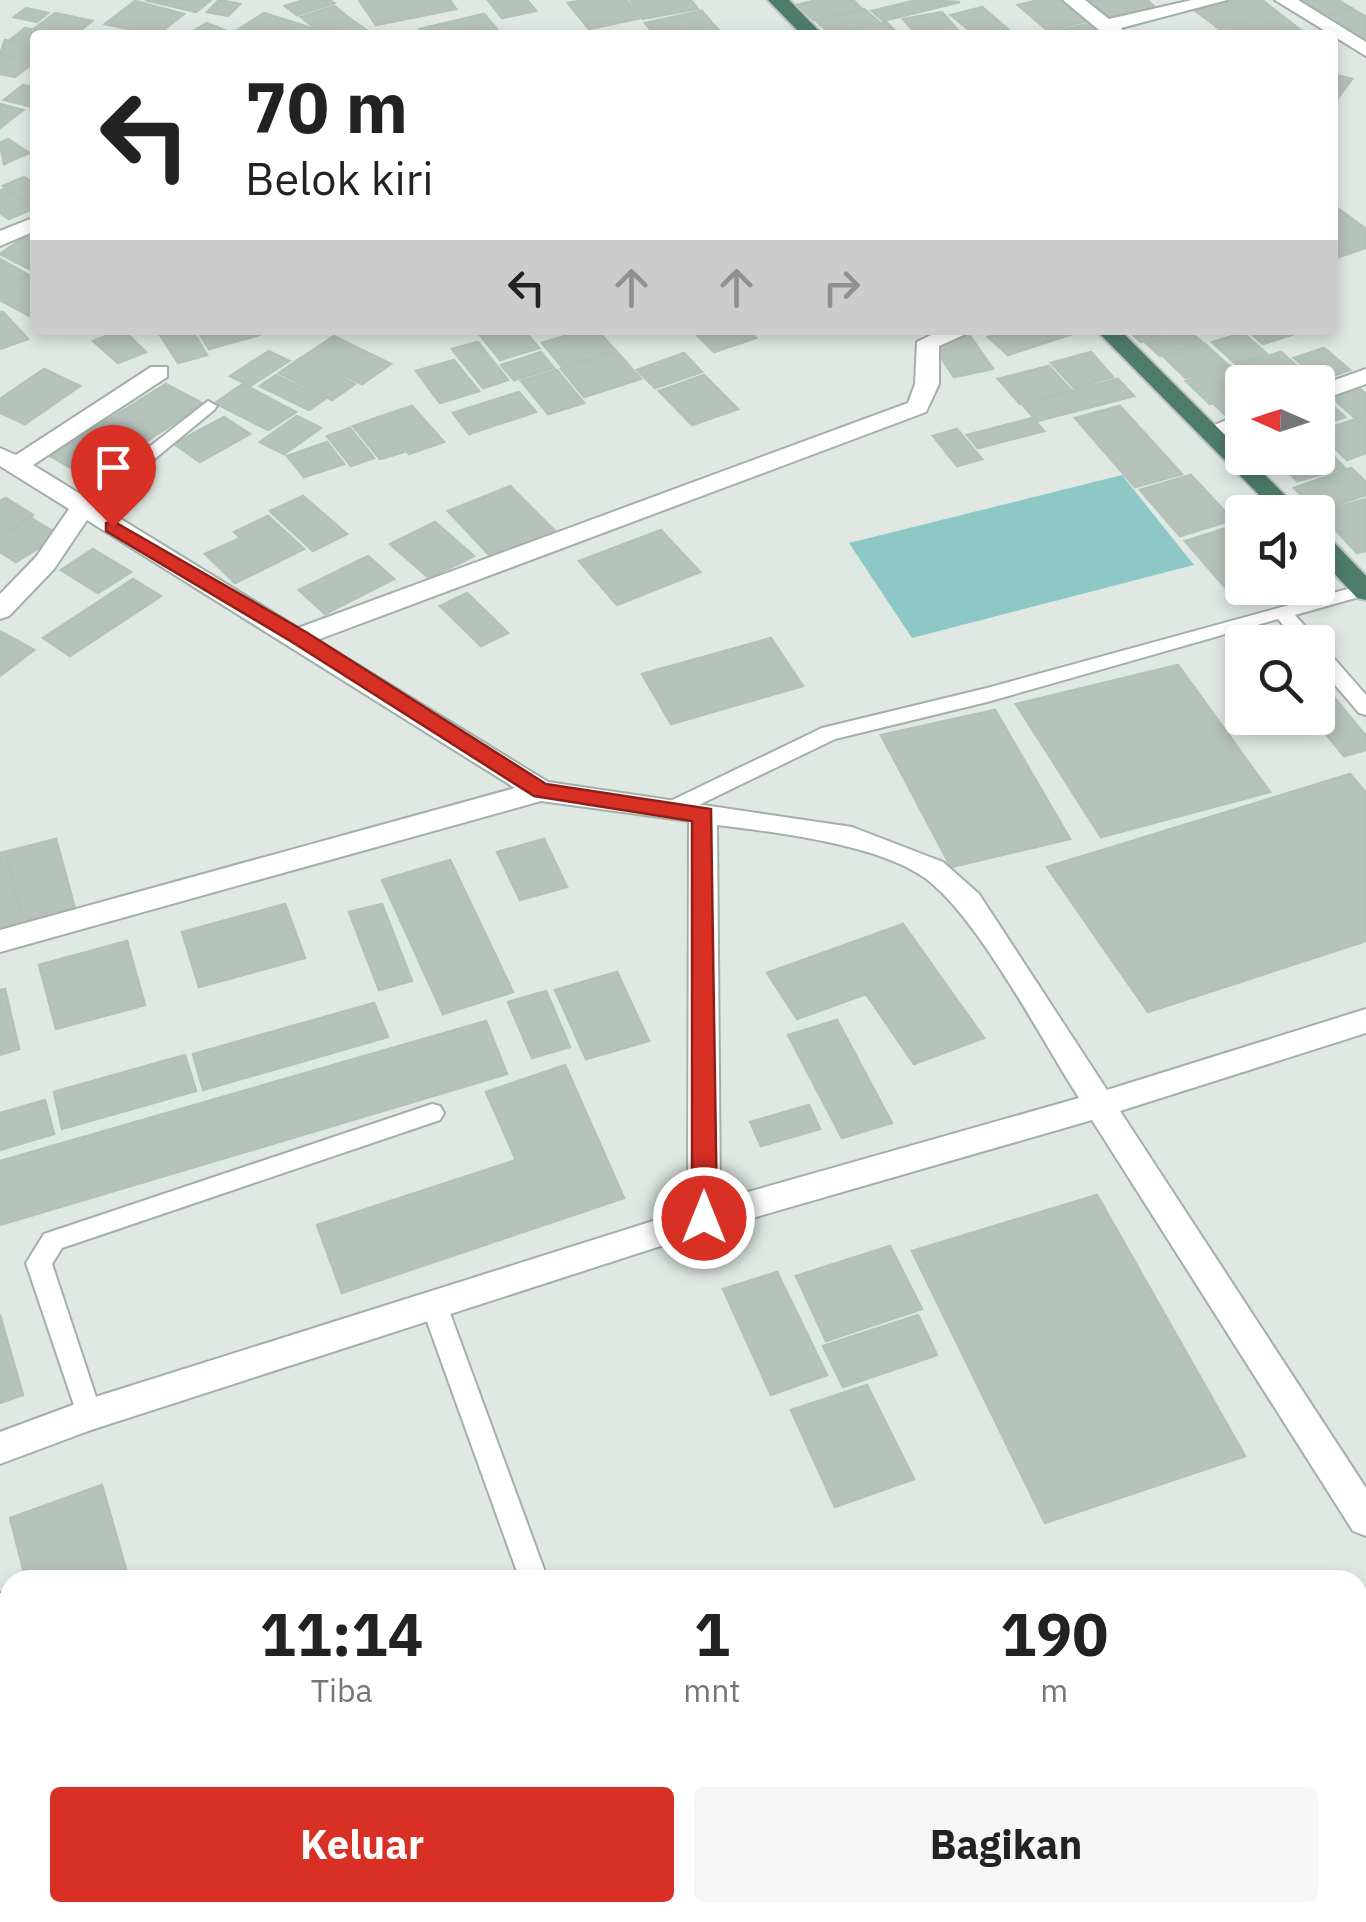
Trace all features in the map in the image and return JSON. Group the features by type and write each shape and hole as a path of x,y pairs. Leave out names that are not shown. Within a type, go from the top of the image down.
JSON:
{"highway":[{"path":"778,0 809,30"},
{"path":"1112,335 1274,495"},
{"path":"1335,557 1361,582"}],"street":[{"path":"1074,0 1112,30 1217,0"},
{"path":"1285,0 1334,30"},
{"path":"1338,33 1366,50"},
{"path":"0,216 18,230"},
{"path":"299,637 918,408 928,384 928,342 949,335"},
{"path":"159,372 9,460 541,791"},
{"path":"1335,388 1366,376"},
{"path":"1213,431 1225,426"},
{"path":"0,610 45,564 82,508"},
{"path":"0,941 541,791 852,838 934,868 969,902 1096,1106 1366,1519"},
{"path":"703,814 704,1218"},
{"path":"0,1448 89,1415 704,1218 1096,1106 1366,1021"}],"lane":[{"path":"82,508 208,406"},
{"path":"670,810 829,733 1283,613 1361,582"},
{"path":"1283,613 1294,625"},
{"path":"1335,672 1366,708"},
{"path":"89,1415 39,1263 53,1240 432,1113"},
{"path":"434,1304 530,1570"}],"water":[{"path":"1122,475 1194,565 912,638 849,543"}],"building":[{"path":"145,0 207,0 210,1 196,12"},
{"path":"219,0 240,4 228,16 207,12"},
{"path":"304,0 334,3 297,15 285,6"},
{"path":"359,0 450,0 456,9 376,25"},
{"path":"488,0 527,0 536,11 502,18"},
{"path":"626,0 641,18 589,29 568,3"},
{"path":"630,0 691,0 698,9 643,19"},
{"path":"817,0 853,0 862,9 814,20 797,5"},
{"path":"917,0 960,2 883,21 872,11"},
{"path":"1061,0 1087,21 1047,30 1018,5"},
{"path":"1080,0 1113,0 1130,13 1103,20"},
{"path":"1113,0 1147,0 1155,7 1130,13"},
{"path":"1229,0 1262,0 1277,12 1217,27 1193,9"},
{"path":"1290,0 1338,0 1351,8 1321,19"},
{"path":"135,1 184,14 163,30 133,30 105,24"},
{"path":"334,6 353,21 317,30 301,17"},
{"path":"982,7 1009,30 969,30 951,15"},
{"path":"26,8 48,13 37,22 14,17"},
{"path":"1351,8 1366,17 1366,43 1321,19"},
{"path":"864,9 879,22 846,30 826,30 816,21"},
{"path":"702,11 713,24 651,30 645,23"},
{"path":"942,12 958,30 913,30 903,19"},
{"path":"1277,12 1300,30 1221,30 1217,27"},
{"path":"55,13 92,21 81,30 34,29"},
{"path":"264,13 314,29 312,30 238,30"},
{"path":"484,14 498,30 421,30"},
{"path":"355,22 366,30 331,30"},
{"path":"886,22 894,30 853,30"},
{"path":"207,23 223,30 195,30"},
{"path":"1087,24 1095,30 1062,30"},
{"path":"714,25 718,30 690,30"},
{"path":"25,28 33,30 30,45 10,40"},
{"path":"5,40 30,46 30,61 0,54"},
{"path":"0,55 30,62 15,77 0,74"},
{"path":"1338,76 1352,79 1338,98"},
{"path":"23,85 30,87 30,106 4,100"},
{"path":"0,104 23,110 0,128"},
{"path":"8,139 29,153 4,164 0,143"},
{"path":"24,177 30,181 30,205 3,186"},
{"path":"4,189 30,210 9,219 0,213 0,191"},
{"path":"1338,208 1366,229 1366,248 1338,257"},
{"path":"26,236 30,238 30,269 0,254"},
{"path":"0,259 27,274 0,289"},
{"path":"30,276 30,316 0,300 0,292"},
{"path":"3,312 28,339 0,349"},
{"path":"109,335 128,335 146,352 118,363 93,341"},
{"path":"160,335 195,335 207,355 178,363"},
{"path":"200,335 259,335 209,349"},
{"path":"480,335 528,335 539,348 500,360"},
{"path":"568,335 602,335 616,351 562,367 542,343"},
{"path":"697,335 756,338 714,352"},
{"path":"994,335 1069,335 1008,355 988,337"},
{"path":"1133,335 1163,335 1141,342"},
{"path":"1171,335 1193,335 1203,343 1160,356 1146,343"},
{"path":"1245,335 1267,354 1236,364 1212,342"},
{"path":"1253,335 1291,335 1263,344"},
{"path":"334,336 391,364 362,384 304,356"},
{"path":"970,336 993,369 954,377 931,343"},
{"path":"478,342 508,380 483,388 452,349"},
{"path":"1205,344 1228,365 1186,378 1164,357"},
{"path":"1324,348 1350,370 1335,375 1335,365 1302,365 1294,358"},
{"path":"269,351 289,361 250,386 230,376"},
{"path":"541,352 554,368 514,380 501,365"},
{"path":"617,352 641,379 584,397 561,369"},
{"path":"1091,352 1113,377 1074,388 1051,363"},
{"path":"1281,352 1296,365 1239,365"},
{"path":"684,353 702,372 655,388 637,370"},
{"path":"302,357 355,384 332,400 279,373"},
{"path":"454,360 479,391 440,403 416,371"},
{"path":"1049,366 1071,390 1020,404 998,379"},
{"path":"1225,368 1225,399 1210,404 1186,381"},
{"path":"44,369 80,386 25,424 0,413 0,399"},
{"path":"557,370 584,403 548,414 521,381"},
{"path":"276,375 325,399 309,410 260,386"},
{"path":"704,375 738,409 692,425 659,391"},
{"path":"1118,379 1134,396 1037,421 1022,404"},
{"path":"1353,383 1366,394 1366,428 1335,400 1335,389"},
{"path":"166,384 204,404 89,478 50,456"},
{"path":"243,384 296,412 268,430 215,403"},
{"path":"519,392 536,412 469,434 453,413"},
{"path":"1225,402 1225,414 1215,405"},
{"path":"412,406 444,442 409,454 378,417"},
{"path":"1120,406 1182,474 1135,487 1075,418"},
{"path":"297,416 321,428 284,454 260,442"},
{"path":"224,417 250,434 200,462 174,444"},
{"path":"376,418 404,452 380,459 353,426"},
{"path":"1033,418 1044,431 978,448 967,435"},
{"path":"1356,419 1366,428 1366,453 1347,460 1335,448 1335,426"},
{"path":"350,428 374,458 351,466 327,436"},
{"path":"957,429 982,459 957,466 933,436"},
{"path":"327,442 344,464 304,477 287,456"},
{"path":"1335,458 1345,468 1335,471"},
{"path":"1351,468 1366,482 1366,495 1335,505 1335,495 1301,495 1294,488 1335,475"},
{"path":"1191,475 1225,511 1225,522 1180,536 1140,490"},
{"path":"1291,475 1319,475 1297,481"},
{"path":"510,486 558,534 494,560 448,511"},
{"path":"303,496 347,534 313,551 270,511"},
{"path":"6,498 33,515 0,536 0,501"},
{"path":"1366,499 1366,551 1357,553 1335,529 1335,508"},
{"path":"268,516 304,549 270,566 234,532"},
{"path":"31,518 59,535 16,562 0,552 0,538"},
{"path":"435,522 474,556 429,578 390,544"},
{"path":"1225,528 1225,587 1185,541"},
{"path":"661,530 700,572 617,605 579,561"},
{"path":"238,539 268,567 235,583 205,554"},
{"path":"93,549 131,572 98,593 61,570"},
{"path":"368,556 394,579 325,614 299,590"},
{"path":"133,579 161,596 70,656 43,638"},
{"path":"467,593 508,633 481,646 440,606"},
{"path":"0,631 34,650 0,676"},
{"path":"771,638 803,686 671,724 642,674"},
{"path":"1178,665 1225,735 1270,792 1101,837 1016,704"},
{"path":"1335,699 1366,736 1366,750 1344,756 1327,735 1335,735"},
{"path":"995,710 1070,839 951,867 881,735"},
{"path":"1350,774 1366,793 1366,941 1148,1012 1047,867"},
{"path":"56,839 75,908 23,922 5,852"},
{"path":"544,839 567,887 520,900 497,852"},
{"path":"5,852 23,922 0,927 0,853"},
{"path":"450,860 513,992 443,1014 382,880"},
{"path":"285,904 305,958 199,987 182,932"},
{"path":"382,904 412,981 379,990 349,912"},
{"path":"903,924 984,1038 914,1064 866,994 797,1019 767,973"},
{"path":"127,941 145,1005 56,1029 39,965"},
{"path":"617,972 649,1041 586,1059 555,990"},
{"path":"5,989 19,1049 0,1055 0,990"},
{"path":"546,991 570,1047 532,1058 508,1002"},
{"path":"374,1003 388,1037 203,1090 193,1054"},
{"path":"837,1020 892,1123 842,1138 788,1035"},
{"path":"486,1021 507,1074 0,1225 0,1161"},
{"path":"185,1055 196,1091 62,1129 54,1092"},
{"path":"565,1065 624,1198 342,1293 317,1225 516,1160 486,1092"},
{"path":"45,1100 54,1134 0,1150 0,1113"},
{"path":"809,1105 820,1129 761,1146 750,1122"},
{"path":"1097,1195 1245,1456 1045,1523 912,1251"},
{"path":"890,1246 922,1309 826,1341 796,1276"},
{"path":"777,1272 827,1375 771,1395 723,1289"},
{"path":"0,1315 23,1395 0,1403"},
{"path":"918,1315 937,1355 843,1387 823,1346"},
{"path":"867,1385 914,1479 835,1507 791,1410"},
{"path":"102,1485 126,1570 23,1570 10,1518"}],"route":[{"path":"113,527 299,637 541,791 703,814 704,1218"}]}
